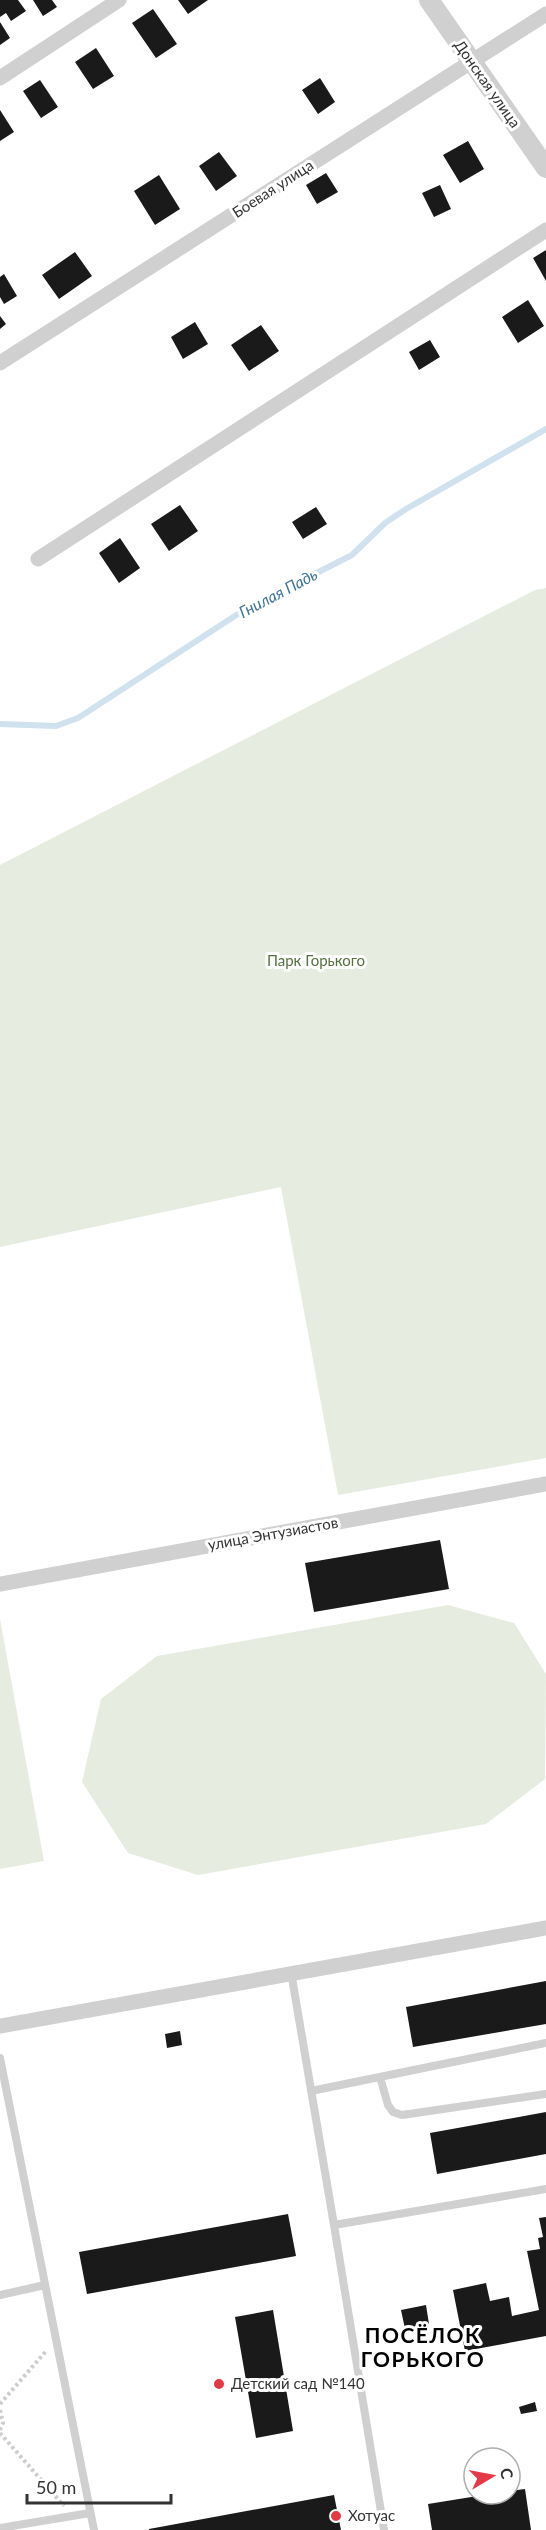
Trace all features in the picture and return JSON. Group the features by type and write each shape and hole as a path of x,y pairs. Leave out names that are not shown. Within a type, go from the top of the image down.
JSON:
{"street":[{"path":"0,78 119,0"},
{"name":"Донская улица","path":"429,0 546,168"},
{"name":"Боевая улица","path":"0,363 546,14"},
{"path":"38,558 546,230"},
{"name":"улица Энтузиастов","path":"0,1584 546,1484"},
{"path":"0,2026 546,1928"}],"lane":[{"path":"291,1972 384,2530"},
{"path":"311,2091 546,2043"},
{"path":"0,2058 94,2530"},
{"path":"380,2077 388,2104 393,2112 402,2115 546,2094"},
{"path":"334,2225 546,2189"},
{"path":"0,2295 45,2285"},
{"path":"0,2528 90,2513"}],"path":[{"path":"0,2404 56,2339"},
{"path":"0,2410 3,2423 0,2431 73,2516"}],"green space":[{"name":"Парк Горького","path":"546,588 546,1458 338,1495 281,1187 0,1247 0,865 535,590"},
{"path":"448,1605 514,1623 546,1674 545,1779 486,1824 198,1875 128,1853 82,1782 101,1699 157,1656"},
{"path":"0,1619 44,1861 0,1869"}],"building":[{"path":"0,0 18,0 26,11 11,21 6,13 0,17"},
{"path":"33,0 52,0 57,7 43,16"},
{"path":"178,0 208,0 188,14"},
{"path":"153,9 177,44 156,58 132,23"},
{"path":"0,22 10,38 0,45"},
{"path":"96,48 114,76 93,89 75,62"},
{"path":"320,78 335,102 318,114 302,90"},
{"path":"40,80 58,107 41,118 23,91"},
{"path":"0,110 14,132 0,141"},
{"path":"468,141 484,169 460,183 443,155"},
{"path":"219,152 237,176 216,191 199,166"},
{"path":"326,173 338,192 317,204 306,185"},
{"path":"159,175 180,209 155,225 134,191"},
{"path":"440,185 451,209 434,217 422,193"},
{"path":"546,250 546,281 533,258"},
{"path":"75,252 92,276 59,299 42,275"},
{"path":"4,274 17,296 4,304 0,297 0,277"},
{"path":"528,300 544,326 518,343 502,317"},
{"path":"0,316 6,324 0,329"},
{"path":"195,322 208,344 183,359 171,337"},
{"path":"261,325 279,351 249,371 231,345"},
{"path":"430,340 440,357 419,370 409,352"},
{"path":"180,505 198,531 169,551 151,524"},
{"path":"316,507 327,524 303,539 292,522"},
{"path":"120,538 140,568 119,583 99,553"},
{"path":"440,1540 449,1589 314,1612 305,1563"},
{"path":"546,1981 546,2024 413,2047 406,2007"},
{"path":"180,2031 182,2045 167,2048 165,2034"},
{"path":"546,2112 546,2154 437,2174 430,2133"},
{"path":"288,2214 296,2256 87,2294 79,2252"},
{"path":"546,2217 546,2336 465,2351 453,2290 486,2283 490,2301 509,2297 512,2316 539,2310 527,2251 540,2249 538,2238 543,2237 539,2218"},
{"path":"426,2305 429,2324 405,2329 401,2310"},
{"path":"273,2310 293,2431 256,2438 235,2317"},
{"path":"535,2402 537,2411 521,2414 519,2407"},
{"path":"522,2489 525,2489 531,2530 432,2530 428,2504 462,2499 462,2506 522,2506"},
{"path":"334,2495 341,2530 149,2530 149,2529"}],"waterway":[{"name":"Гнилая Падь","path":"0,724 56,726 78,718 244,610 352,555 385,523 406,509 546,429"}],"place":[{"name":"Детский сад №140","path":"219,2384"},
{"name":"Хотуас","path":"336,2516"}],"district":[{"name":"ПОСЁЛОК ГОРЬКОГО","path":"423,2348"}]}
